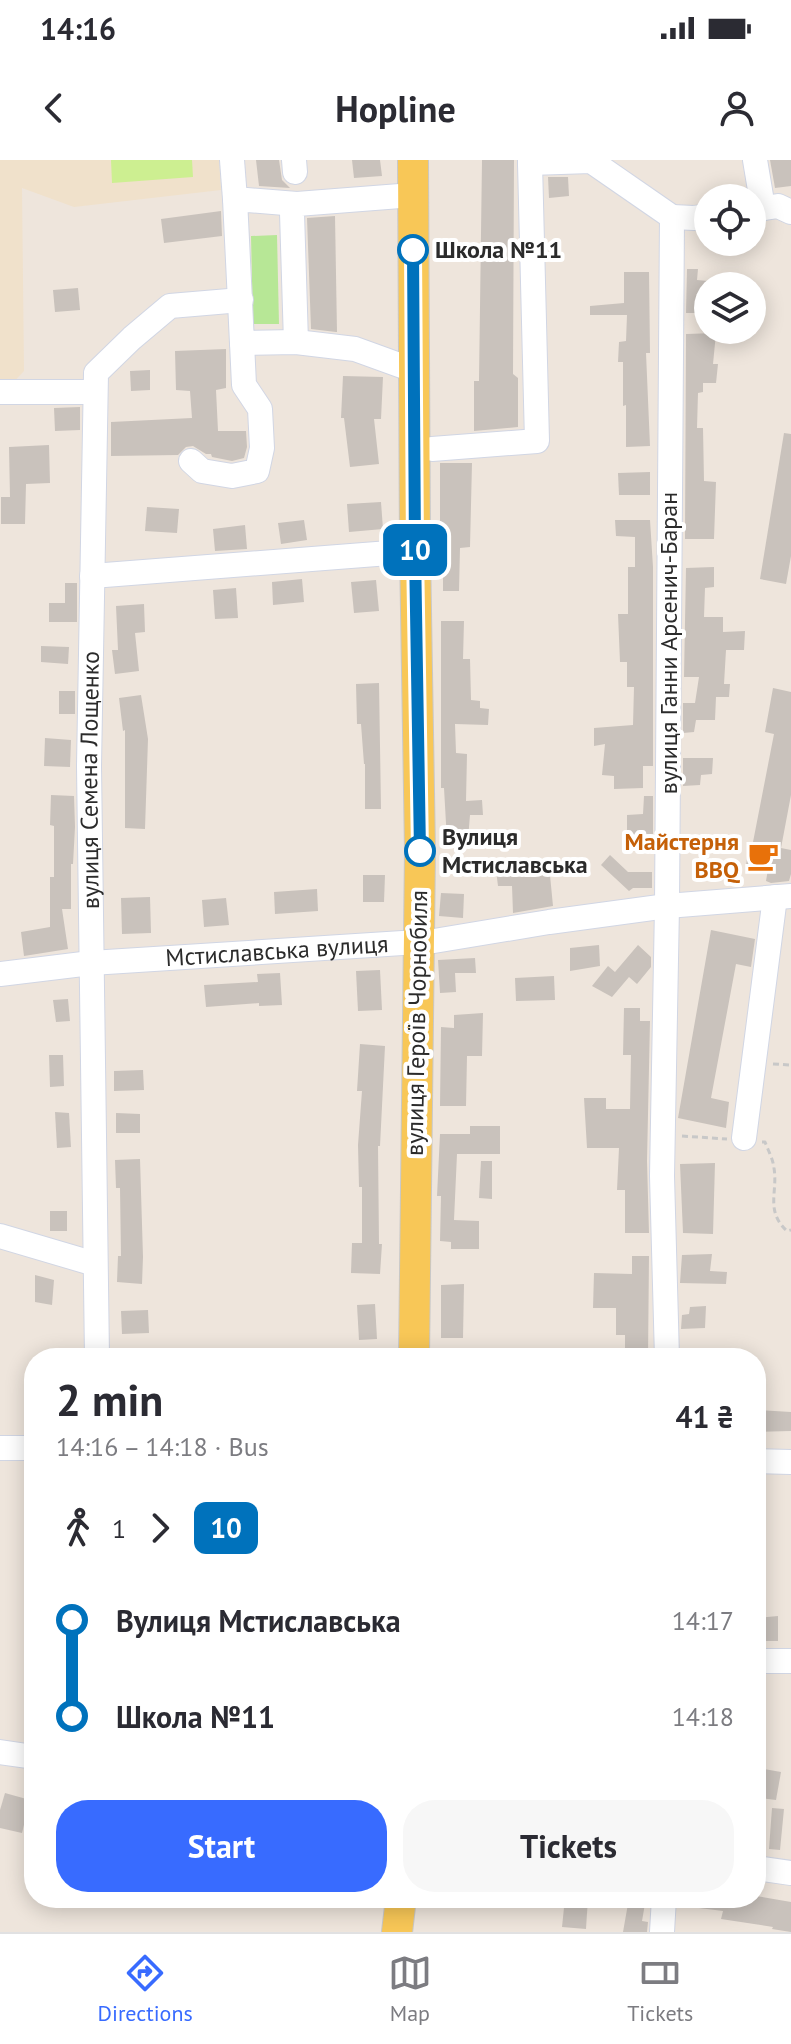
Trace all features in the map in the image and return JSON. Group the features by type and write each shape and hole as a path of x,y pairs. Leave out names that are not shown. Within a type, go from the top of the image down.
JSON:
{"main road":[{"name":"вулиця Героїв Чорнобиля","path":"413,160 420,851 414,1348"},
{"path":"397,1932 400,1908"}],"street":[{"path":"191,461 202,471 232,476 257,471 262,448 260,409 244,385 232,160"},
{"path":"755,160 756,184"},
{"path":"432,449 537,441 530,162 591,161 672,217 694,218"},
{"path":"235,199 297,204 413,195"},
{"path":"296,342 292,213 297,204"},
{"path":"766,208 778,206 791,212"},
{"name":"вулиця Ганни Арсенич-Баран","path":"667,1348 662,1176 672,217"},
{"name":"вулиця Семена Лощенко","path":"97,1348 89,766 96,373 170,306 241,300"},
{"path":"242,343 296,342 355,349 413,370"},
{"path":"0,392 95,392"},
{"path":"92,576 415,551"},
{"path":"744,1138 783,897"},
{"name":"Мстиславська вулиця","path":"0,974 91,963 434,941 667,906 783,897"},
{"path":"0,1236 95,1264"},
{"path":"0,1448 24,1448"},
{"path":"766,1461 791,1462"},
{"path":"766,1661 791,1661"},
{"path":"0,1752 24,1756"},
{"path":"766,1869 791,1873"},
{"path":"662,1932 663,1908"}],"path":[{"path":"663,1134 765,1142 774,1168 773,1204 778,1223 787,1231 791,1230"}],"shaded area":[{"path":"0,160 219,160 221,190 74,207 22,188 24,371 0,396"}],"green space":[{"path":"111,160 192,160 193,177 112,183"},
{"path":"277,235 279,324 253,324 251,236"}],"building":[{"path":"256,160 279,160 282,180 290,188 259,186"},
{"path":"352,160 380,160 382,176 354,178"},
{"path":"482,160 514,160 513,374 518,378 518,427 474,431 474,381 479,381"},
{"path":"770,160 791,160 791,186 775,188"},
{"path":"548,177 568,177 569,196 549,198"},
{"path":"221,211 222,236 164,243 161,219"},
{"path":"335,216 337,332 311,329 307,218"},
{"path":"687,269 698,269 694,272 694,313 686,313"},
{"path":"624,272 649,272 650,353 646,353 650,446 626,447 623,362 618,362 619,342 626,341 627,315 590,315 590,306 624,303"},
{"path":"78,288 80,310 55,312 53,290"},
{"path":"686,334 694,334 694,344 715,344 713,364 718,364 716,383 703,383 703,392 698,393 697,428 703,428 704,481 716,482 714,539 685,539"},
{"path":"226,349 226,388 216,390 218,431 246,431 244,458 232,461 212,457 193,446 186,447 178,455 111,456 111,422 192,418 190,391 176,390 175,351"},
{"path":"150,370 150,390 131,391 130,371"},
{"path":"343,376 383,377 381,419 374,419 379,464 350,467 344,418 341,418"},
{"path":"80,407 80,430 55,431 54,408"},
{"path":"784,433 791,434 791,556 786,584 760,579"},
{"path":"49,445 50,483 26,484 25,524 1,524 1,497 10,497 9,447"},
{"path":"440,463 472,463 470,547 460,548 459,591 443,591"},
{"path":"650,472 650,495 619,495 618,473"},
{"path":"381,502 383,529 349,532 347,504"},
{"path":"147,507 179,509 177,533 145,531"},
{"path":"304,520 307,540 281,544 278,523"},
{"path":"615,520 650,520 653,567 653,766 643,766 643,788 614,789 614,776 602,775 605,744 594,746 594,728 633,725 634,687 627,687 627,662 620,662 618,614 628,614 628,567 635,567 635,537 616,536"},
{"path":"245,525 247,549 215,551 213,529"},
{"path":"714,567 714,587 705,588 704,617 723,617 723,632 745,631 744,650 726,650 724,684 730,684 729,697 716,697 715,720 696,720 694,732 683,733 683,703 695,703 699,677 684,677 686,568"},
{"path":"302,579 304,602 273,605 272,582"},
{"path":"376,580 379,611 354,613 351,582"},
{"path":"65,583 77,583 77,622 49,622 49,603 65,603"},
{"path":"236,588 238,618 215,619 213,590"},
{"path":"144,604 145,632 135,633 139,671 115,674 112,650 118,650 116,606"},
{"path":"441,621 464,621 463,659 470,659 471,700 480,701 480,708 489,709 488,725 455,724 456,753 467,754 466,801 482,800 483,815 470,815 468,839 447,841 444,788 441,788"},
{"path":"41,646 69,647 68,664 41,662"},
{"path":"379,683 381,809 365,809 365,764 361,724 357,724 356,684"},
{"path":"773,688 791,692 791,795 781,848 791,850 791,874 789,881 771,883 766,881 768,869 746,865 774,734 765,732"},
{"path":"59,691 75,691 75,714 59,714"},
{"path":"141,695 148,739 145,829 125,828 125,730 119,698"},
{"path":"45,738 71,740 70,767 44,766"},
{"path":"683,758 713,758 712,774 701,775 700,785 683,786"},
{"path":"51,795 74,796 71,909 62,909 68,949 24,956 21,932 50,927 50,877 54,877"},
{"path":"644,796 653,796 653,834 646,834 645,848 627,847 627,815 643,814"},
{"path":"610,855 628,872 652,872 652,888 633,888 629,891 601,865"},
{"path":"549,865 553,906 513,913 512,886 498,886 496,870"},
{"path":"363,875 385,875 384,902 363,902"},
{"path":"317,889 318,911 275,914 274,892"},
{"path":"441,893 464,894 463,918 439,916"},
{"path":"150,897 151,933 122,934 121,898"},
{"path":"226,898 229,925 204,927 202,900"},
{"path":"711,930 755,939 751,967 736,964 711,1098 729,1102 726,1128 678,1118"},
{"path":"599,945 600,966 570,971 570,948"},
{"path":"638,945 651,957 651,967 637,984 629,977 612,997 592,986 608,966 615,972"},
{"path":"475,958 476,973 455,973 456,992 440,993 438,960"},
{"path":"380,970 382,1010 358,1011 356,971"},
{"path":"280,973 282,1005 259,1006 259,1003 206,1007 204,985 258,982 257,974"},
{"path":"554,976 555,1000 516,1001 515,978"},
{"path":"68,999 70,1021 56,1022 53,1000"},
{"path":"624,1008 640,1008 640,1021 650,1021 649,1233 625,1233 625,1190 617,1190 619,1148 587,1148 584,1098 606,1098 606,1109 630,1109 631,1055 623,1055"},
{"path":"483,1013 482,1056 467,1056 466,1106 440,1106 441,1027 454,1028 454,1015"},
{"path":"360,1044 385,1046 378,1146 379,1244 382,1244 380,1274 351,1273 352,1243 362,1243 358,1145 362,1091 357,1091"},
{"path":"49,1055 63,1055 64,1086 50,1087"},
{"path":"143,1070 144,1090 114,1091 114,1071"},
{"path":"55,1112 69,1113 71,1147 57,1148"},
{"path":"116,1113 140,1114 140,1133 116,1133"},
{"path":"470,1126 500,1126 500,1154 457,1154 454,1220 479,1221 479,1249 451,1249 451,1242 440,1241 441,1196 437,1196 440,1134 470,1134"},
{"path":"140,1159 142,1284 117,1282 118,1256 121,1256 120,1188 116,1188 115,1160"},
{"path":"481,1161 492,1161 492,1199 479,1198"},
{"path":"715,1163 713,1234 683,1233 680,1164"},
{"path":"50,1211 67,1211 67,1231 50,1231"},
{"path":"712,1254 710,1271 727,1272 726,1284 680,1283 682,1255"},
{"path":"632,1256 649,1256 648,1348 625,1348 625,1335 616,1335 616,1308 593,1308 594,1273 632,1274"},
{"path":"35,1275 54,1280 52,1305 35,1302"},
{"path":"464,1284 463,1338 441,1338 441,1285"},
{"path":"375,1304 377,1339 359,1340 357,1305"},
{"path":"706,1306 705,1328 681,1329 682,1315 689,1314 690,1307"},
{"path":"148,1310 149,1333 122,1334 121,1311"},
{"path":"766,1411 791,1412 791,1431 766,1432"},
{"path":"778,1616 778,1641 766,1641 766,1617"},
{"path":"766,1769 781,1772 776,1800 766,1799"},
{"path":"5,1793 24,1798 22,1833 0,1828 0,1810"},
{"path":"772,1808 784,1809 780,1850 769,1849"},
{"path":"766,1898 791,1902 791,1932 721,1919 723,1911 699,1908 766,1908"},
{"path":"564,1908 587,1908 586,1929 562,1927"},
{"path":"627,1908 644,1908 642,1921 648,1922 647,1932 623,1932"}],"bus line":[{"name":"10","path":"413,250 420,851"}],"place":[{"name":"Школа №11","path":"413,250"},
{"name":"Вулиця Мстиславська","path":"420,851"},
{"name":"Майстерня BBQ","path":"763,856"}]}
